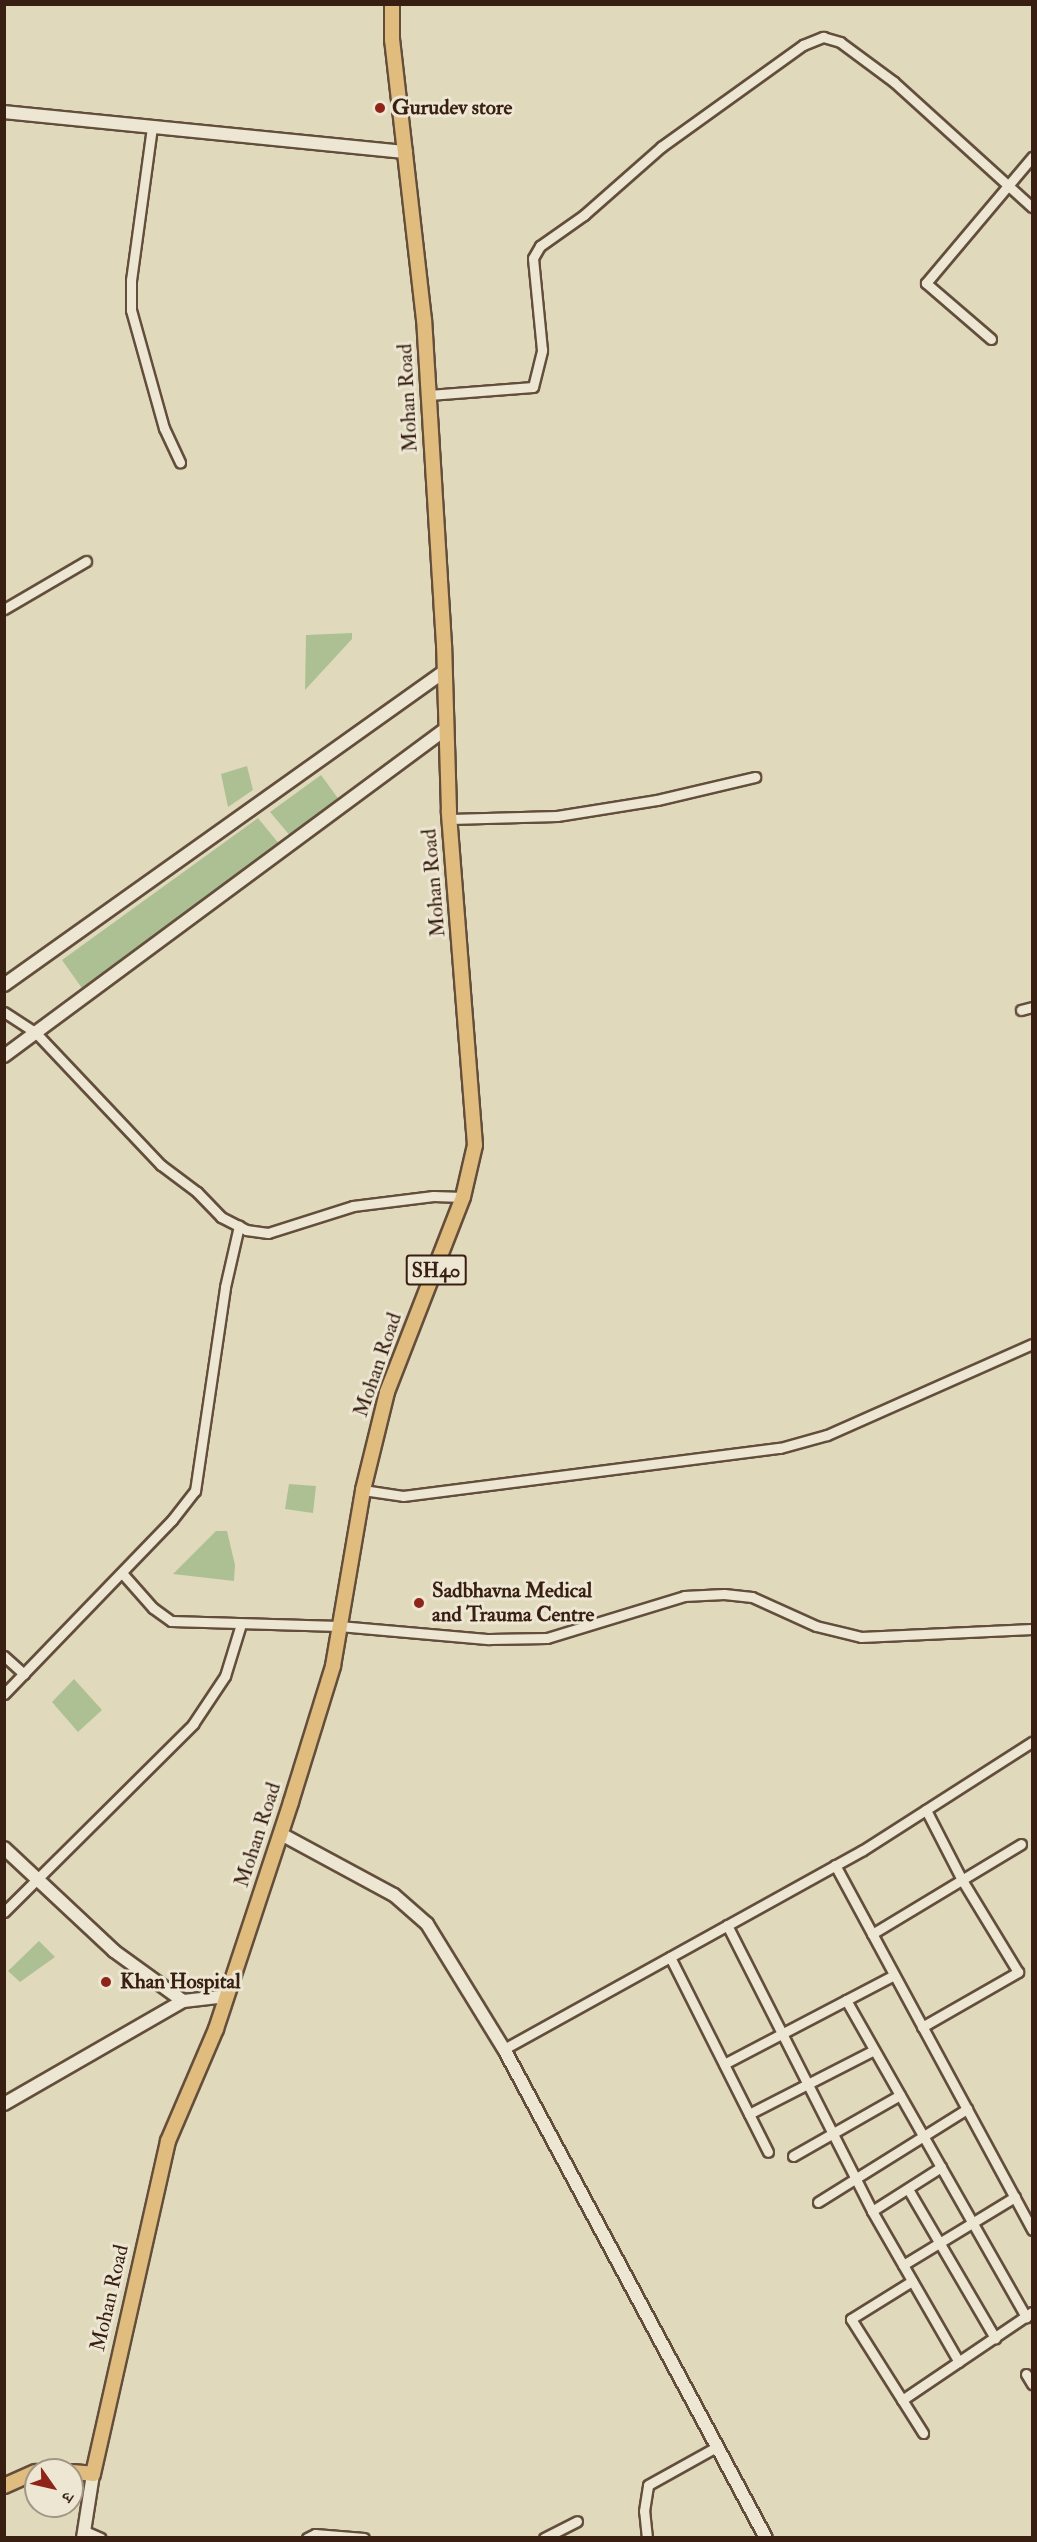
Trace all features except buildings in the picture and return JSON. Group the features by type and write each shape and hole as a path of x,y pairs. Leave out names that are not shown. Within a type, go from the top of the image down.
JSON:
{"main road":[{"name":"Mohan Road","path":"93,2474 168,2142 227,1996 281,1834 333,1666 363,1490 387,1392 463,1197 475,1145 450,819 445,671 429,395 390,7"},
{"path":"84,2473 93,2474"},
{"path":"4,2486 24,2477"}],"street":[{"path":"429,395 533,387 542,350 533,258 540,246 584,215 662,147 803,45 823,37 840,42 894,82 1032,207"},
{"path":"4,112 406,152"},
{"path":"152,127 131,280 131,310 164,428 180,463"},
{"path":"991,339 926,283 1032,157"},
{"path":"4,609 86,561"},
{"path":"4,984 445,671"},
{"path":"4,1056 447,728"},
{"path":"450,819 557,816 657,800 755,777"},
{"path":"1022,1010 1032,1007"},
{"path":"4,1012 36,1033 161,1166 197,1192 221,1217 239,1226 268,1233 353,1206 433,1196 463,1197"},
{"path":"4,1694 122,1573 195,1491 225,1287 239,1226"},
{"path":"363,1490 403,1496 780,1448 827,1435 1032,1344"},
{"path":"122,1573 153,1608 171,1621 339,1626 489,1639 547,1638 684,1596 724,1594 752,1597 816,1626 861,1637 1032,1629"},
{"path":"4,1912 193,1724 225,1676 241,1624"},
{"path":"4,1656 24,1674"},
{"path":"504,2049 835,1865 1032,1742"},
{"path":"922,2027 1018,1972 962,1880 926,1810"},
{"path":"281,1834 394,1895 426,1924 504,2049 766,2538"},
{"path":"872,1935 1021,1844"},
{"path":"4,1848 114,1951 183,2001"},
{"path":"835,1865 1032,2230"},
{"path":"727,1925 872,2211 959,2362"},
{"path":"669,1957 768,2152"},
{"path":"724,2064 894,1975"},
{"path":"4,2104 183,2001 227,1996"},
{"path":"846,2000 972,2223 1029,2314 902,2400"},
{"path":"749,2114 874,2050"},
{"path":"793,2156 900,2095"},
{"path":"818,2202 967,2109"},
{"path":"872,2211 941,2167"},
{"path":"908,2189 995,2337"},
{"path":"903,2265 1015,2198"},
{"path":"912,2281 851,2319 923,2433"},
{"path":"1026,2374 1032,2384"},
{"path":"647,2538 644,2511 648,2485 718,2446"},
{"path":"93,2474 84,2534 101,2538"},
{"path":"544,2538 576,2521"},
{"path":"307,2538 315,2534 364,2538"}],"green space":[{"path":"352,633 352,639 305,690 306,635"},
{"path":"247,766 253,790 228,807 221,774"},
{"path":"321,775 340,801 292,838 270,812"},
{"path":"258,818 280,845 84,991 62,960"},
{"path":"289,1484 316,1486 313,1513 285,1509"},
{"path":"216,1531 227,1531 235,1565 234,1581 173,1574"},
{"path":"74,1679 102,1710 78,1732 52,1702"},
{"path":"39,1941 55,1957 20,1982 8,1971"}],"place":[{"name":"Gurudev store","path":"380,108"},
{"name":"Sadbhavna Medical and Trauma Centre","path":"419,1603"},
{"name":"Khan Hospital","path":"106,1982"}]}
